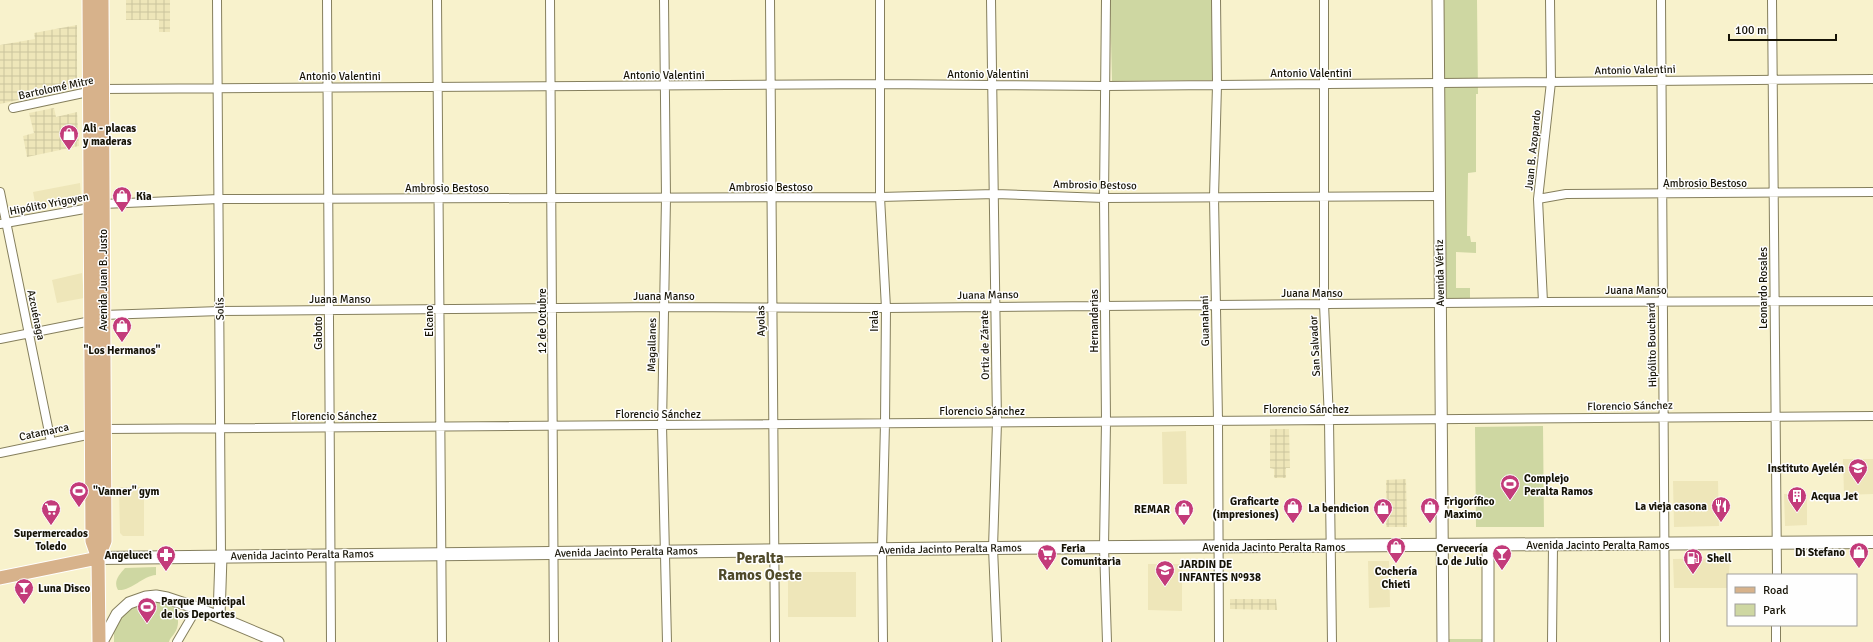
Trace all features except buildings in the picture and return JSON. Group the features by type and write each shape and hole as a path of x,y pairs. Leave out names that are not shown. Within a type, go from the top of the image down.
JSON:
{"main road":[{"name":"Avenida Juan B. Justo","path":"89,0 96,91 97,206 104,315 105,541 98,558"},
{"name":"Avenida Juan B. Justo","path":"96,91 102,0"},
{"name":"Avenida Juan B. Justo","path":"97,206 91,321 92,541 98,558 100,642"},
{"name":"Avenida Jacinto Peralta Ramos","path":"98,558 882,549 1873,542"},
{"path":"0,578 98,558"}],"street":[{"name":"Solís","path":"217,0 221,428 221,556 219,617"},
{"name":"Gaboto","path":"327,0 331,642"},
{"name":"Elcano","path":"438,0 442,642"},
{"name":"12 de Octubre","path":"550,0 554,642"},
{"name":"Magallanes","path":"664,0 666,198 662,425 667,642"},
{"name":"Ayolas","path":"770,0 775,642"},
{"name":"Irala","path":"880,0 880,197 886,308 882,549 883,642"},
{"name":"Ortiz de Zárate","path":"991,0 997,422 994,548 997,642"},
{"name":"Hernandarias","path":"1106,0 1104,198 1106,422 1104,548 1107,642"},
{"name":"Guanahani","path":"1216,0 1217,85 1214,197 1218,420 1219,642"},
{"name":"San Salvador","path":"1324,0 1324,304 1330,420 1332,642"},
{"name":"Avenida Vértiz","path":"1438,0 1443,642"},
{"name":"Juan B. Azopardo","path":"1544,302 1538,199 1552,82 1550,0"},
{"name":"Hipólito Bouchard","path":"1661,0 1661,194 1665,642"},
{"name":"Leonardo Rosales","path":"1772,0 1777,574"},
{"name":"Antonio Valentini","path":"96,91 218,88 880,84 1106,86 1873,79"},
{"name":"Bartolomé Mitre","path":"13,108 96,91"},
{"name":"Azcuénaga","path":"0,192 3,224 51,442"},
{"name":"Ambrosio Bestoso","path":"1538,199 1566,194 1774,194 1873,192"},
{"name":"Ambrosio Bestoso","path":"97,206 219,199 771,198 994,194 1104,198 1439,196"},
{"name":"Hipólito Yrigoyen","path":"3,224 97,206"},
{"name":"Juana Manso","path":"104,315 220,311 663,307 886,308 1775,300 1873,301"},
{"path":"0,339 91,321 104,315"},
{"name":"Florencio Sánchez","path":"92,434 104,429 1106,422 1664,416 1873,416"},
{"name":"Catamarca","path":"0,452 92,434"},
{"path":"1488,545 1488,642"},
{"path":"1552,642 1553,545"},
{"path":"100,642 117,614 129,603 146,597 167,598 197,608 278,642"},
{"path":"179,641 197,608"},
{"path":"1776,626 1776,642"}],"shaded area":[{"path":"126,0 170,0 170,32 159,32 159,20 126,20"},
{"path":"77,25 77,85 73,88 0,104 0,45 35,39 34,33"},
{"path":"54,108 56,117 77,112 79,146 27,157 23,136 34,133 29,113"},
{"path":"80,183 81,196 78,200 36,208 33,192"},
{"path":"82,273 84,298 57,303 52,280"},
{"path":"1270,429 1289,429 1290,468 1286,468 1286,478 1274,478 1274,469 1270,468"},
{"path":"1186,431 1187,484 1163,484 1162,432"},
{"name":"Instituto Ayelén","path":"1843,459 1873,459 1873,494 1844,495"},
{"path":"1406,479 1407,527 1386,527 1386,480"},
{"path":"1673,481 1718,481 1719,526 1674,527"},
{"path":"119,487 144,487 144,536 123,536 120,533"},
{"name":"Acqua Jet","path":"1807,493 1807,525 1785,526 1784,494"},
{"name":"Shell","path":"1730,558 1729,574 1727,574 1727,588 1674,588 1673,559"},
{"path":"1368,561 1389,561 1390,607 1369,608"},
{"name":"JARDIN DE INFANTES Nº938","path":"1148,564 1182,564 1182,611 1148,610"},
{"path":"788,572 856,572 856,617 788,617"},
{"path":"1230,599 1276,599 1277,610 1230,609"}],"green space":[{"path":"1110,0 1213,0 1212,80 1112,81"},
{"path":"1443,0 1477,0 1478,94 1476,94 1476,172 1468,173 1467,236 1470,236 1471,242 1476,242 1476,253 1456,252 1456,288 1470,288 1470,299 1445,299"},
{"name":"Complejo Peralta Ramos","path":"1543,426 1544,527 1476,527 1475,427"},
{"path":"156,567 156,575 146,578 123,590 118,590 116,581 125,568"},
{"name":"Parque Municipal de los Deportes","path":"149,599 172,603 174,607 178,622 176,630 169,642 114,642 114,628 122,613 133,603"},
{"path":"1447,639 1483,639 1483,642 1447,642"}],"place":[{"name":"Ali - placas y maderas","path":"69,151"},
{"name":"Kia","path":"122,213"},
{"name":"\"Los Hermanos\"","path":"122,343"},
{"name":"Instituto Ayelén","path":"1858,485"},
{"name":"Complejo Peralta Ramos","path":"1510,501"},
{"name":"\"Vanner\" gym","path":"79,508"},
{"name":"Acqua Jet","path":"1797,513"},
{"name":"La vieja casona","path":"1721,523"},
{"name":"Graficarte (impresiones)","path":"1293,524"},
{"name":"Frigorífico Maximo","path":"1430,524"},
{"name":"La bendicion","path":"1383,525"},
{"name":"Supermercados Toledo","path":"51,526"},
{"name":"REMAR","path":"1184,526"},
{"name":"Cochería Chieti","path":"1396,564"},
{"name":"Di Stefano","path":"1859,569"},
{"name":"Feria Comunitaria","path":"1047,571"},
{"name":"Cervecería Lo de Julio","path":"1502,571"},
{"name":"Angelucci","path":"166,572"},
{"name":"Shell","path":"1693,575"},
{"name":"JARDIN DE INFANTES Nº938","path":"1165,587"},
{"name":"Luna Disco","path":"24,605"},
{"name":"Parque Municipal de los Deportes","path":"147,624"}],"district":[{"name":"Peralta Ramos Oeste","path":"760,566"}]}
